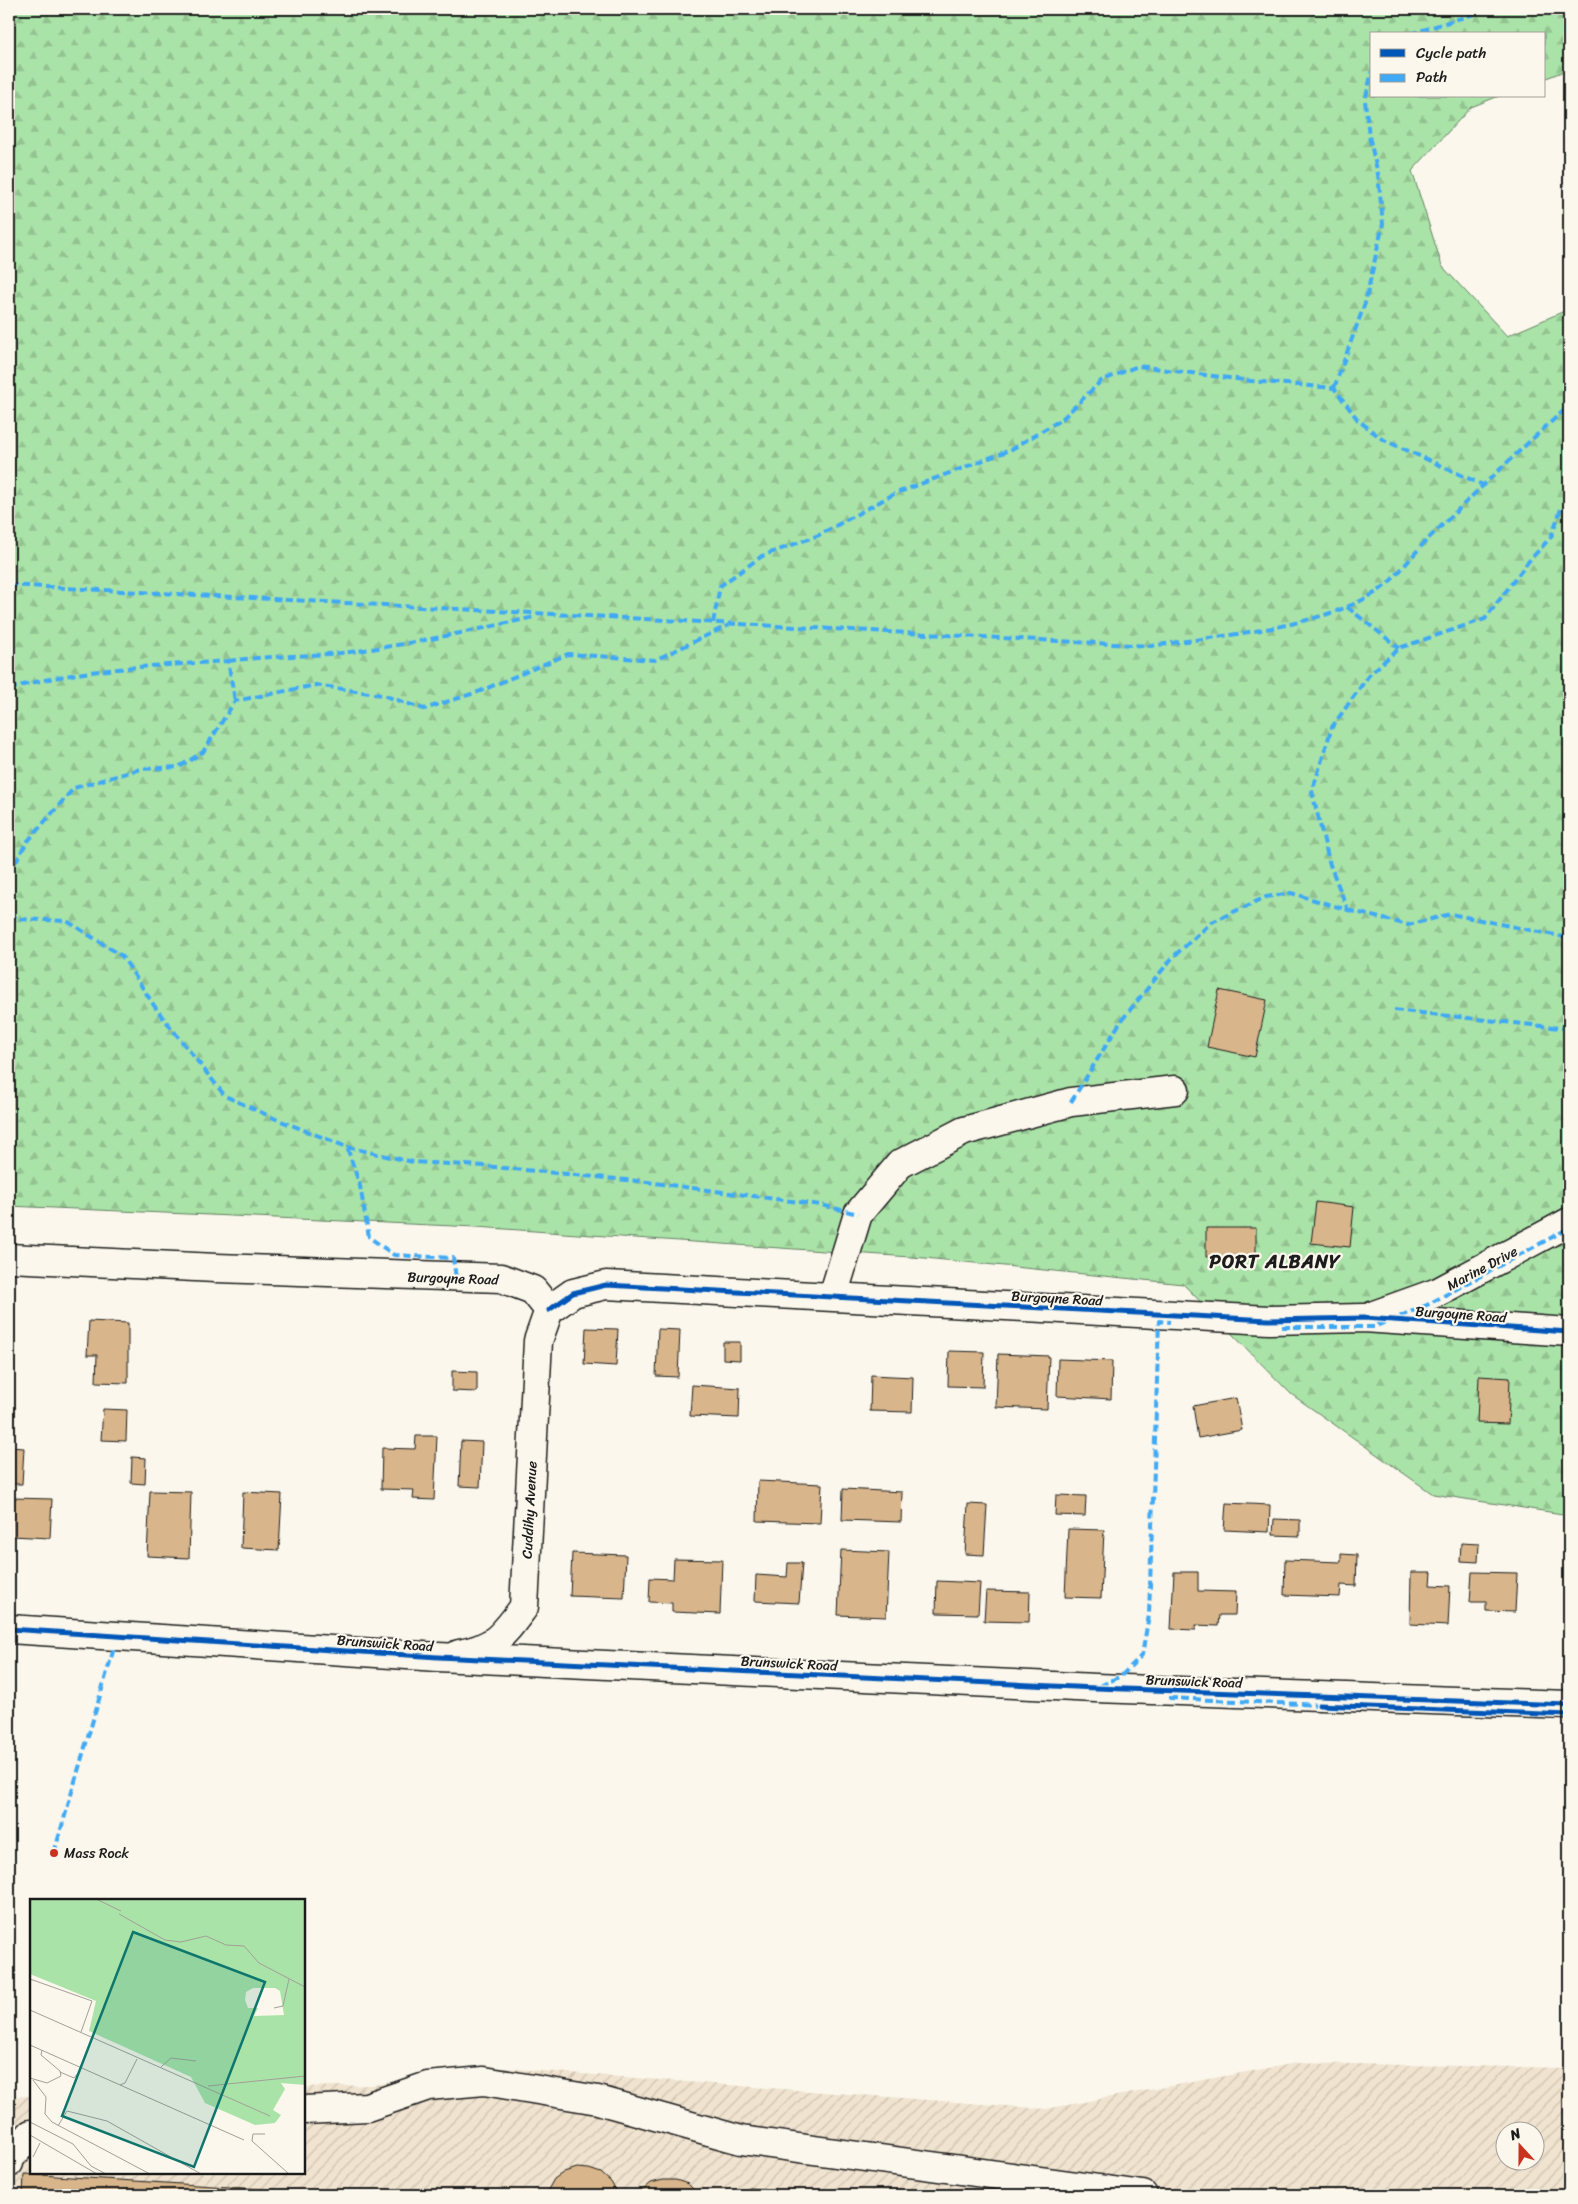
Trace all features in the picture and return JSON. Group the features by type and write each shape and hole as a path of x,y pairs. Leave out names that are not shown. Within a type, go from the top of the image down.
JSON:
{"street":[{"path":"833,1296 858,1214 900,1164 964,1130 1071,1102 1175,1090"},
{"name":"Marine Drive","path":"1364,1318 1438,1292 1569,1222"},
{"name":"Burgoyne Road","path":"9,1258 325,1273 501,1278 533,1290 549,1310 573,1292 606,1284 1269,1320 1364,1318 1569,1332"},
{"name":"Cuddihy Avenue","path":"438,1658 480,1650 504,1633 524,1607 538,1341 549,1310"},
{"name":"Brunswick Road","path":"9,1629 438,1658 1096,1688 1569,1706"},
{"path":"305,2110 367,2107 428,2086 484,2080 598,2100 741,2140 1143,2195"},
{"path":"9,2163 10,2158 30,2135"}],"shaded area":[{"path":"1296,2063 1569,2068 1569,2195 9,2195 9,2097 30,2096 30,2174 305,2174 305,2087 373,2085 503,2068 1046,2109"}],"green space":[{"path":"9,9 1569,9 1569,69 1546,78 1546,32 1370,32 1370,98 1494,98 1471,107 1412,171 1442,266 1507,336 1569,309 1569,1515 1433,1494 1291,1394 1183,1284 925,1258 476,1227 9,1206"}],"building":[{"path":"1219,990 1267,1000 1255,1057 1207,1047"},
{"path":"1316,1202 1354,1207 1350,1247 1311,1243"},
{"path":"1206,1228 1256,1228 1256,1258 1206,1257"},
{"path":"89,1321 128,1323 128,1383 96,1382 97,1355 87,1355"},
{"path":"586,1328 618,1329 616,1366 584,1364"},
{"path":"658,1329 680,1330 678,1377 656,1376"},
{"path":"723,1342 740,1342 740,1360 723,1359"},
{"path":"949,1351 984,1352 983,1387 948,1386"},
{"path":"998,1354 1049,1356 1047,1409 996,1407"},
{"path":"1058,1359 1112,1361 1111,1399 1057,1396"},
{"path":"452,1371 477,1372 477,1392 452,1391"},
{"path":"871,1375 913,1377 912,1412 870,1411"},
{"path":"1479,1376 1510,1378 1508,1424 1477,1423"},
{"path":"692,1385 740,1388 739,1418 690,1416"},
{"path":"1236,1398 1242,1430 1198,1438 1193,1406"},
{"path":"103,1409 127,1410 126,1441 101,1440"},
{"path":"416,1436 437,1436 434,1500 413,1499 414,1490 381,1489 382,1448 415,1449"},
{"path":"461,1441 482,1442 480,1487 459,1486"},
{"path":"9,1447 24,1448 22,1484 9,1484"},
{"path":"132,1457 146,1458 145,1484 131,1483"},
{"path":"758,1481 822,1484 820,1523 757,1521"},
{"path":"843,1489 902,1492 901,1522 842,1520"},
{"path":"150,1491 191,1492 189,1558 147,1556"},
{"path":"243,1492 282,1494 279,1550 241,1548"},
{"path":"1056,1495 1086,1496 1085,1516 1055,1515"},
{"path":"13,1498 52,1499 50,1538 12,1536"},
{"path":"1226,1503 1270,1505 1269,1532 1224,1530"},
{"path":"968,1504 987,1505 984,1555 965,1554"},
{"path":"1274,1519 1300,1520 1300,1536 1273,1535"},
{"path":"1068,1529 1104,1530 1101,1598 1065,1597"},
{"path":"1461,1543 1479,1544 1478,1562 1460,1561"},
{"path":"841,1550 889,1552 886,1617 838,1615"},
{"path":"572,1553 626,1555 624,1598 570,1596"},
{"path":"1341,1554 1357,1555 1356,1586 1341,1585 1340,1597 1284,1595 1285,1560 1341,1562"},
{"path":"674,1559 722,1560 720,1614 672,1612 672,1603 649,1602 650,1578 673,1579"},
{"path":"788,1563 802,1563 799,1603 755,1601 756,1575 787,1577"},
{"path":"1174,1572 1198,1572 1198,1591 1236,1592 1235,1615 1219,1615 1218,1626 1196,1625 1196,1630 1171,1629"},
{"path":"1411,1572 1431,1572 1430,1585 1450,1586 1448,1626 1410,1624"},
{"path":"1472,1572 1517,1573 1515,1612 1486,1611 1486,1602 1470,1602"},
{"path":"937,1581 980,1583 978,1614 936,1613"},
{"path":"986,1591 1030,1592 1029,1622 984,1621"},
{"path":"577,2168 601,2173 611,2182 618,2195 545,2195 554,2179 564,2172"},
{"path":"24,2174 323,2193 359,2195 23,2195"},
{"path":"663,2180 676,2180 688,2184 699,2195 637,2195 651,2183"},
{"path":"750,2188 763,2189 777,2195 733,2195"}],"marked path":[{"path":"1416,32 1490,9"},
{"path":"1334,388 1365,303 1383,224 1378,174 1369,136 1365,101 1370,80"},
{"path":"713,623 720,586 762,556 819,535 894,494 1010,450 1062,419 1101,381 1138,366 1251,381 1334,388 1358,420 1382,439 1483,485"},
{"path":"9,585 1151,646 1268,629 1299,622 1355,604 1378,591 1390,581 1428,539 1463,505 1569,406"},
{"path":"1071,1102 1121,1021 1173,957 1212,922 1266,897 1291,893 1348,910 1330,865 1312,792 1332,727 1369,675 1399,648 1485,619 1528,562 1551,537 1561,509 1569,508"},
{"path":"1347,607 1399,648"},
{"path":"228,661 341,653 379,648 534,617"},
{"path":"9,873 27,842 74,788 141,769 179,767 203,752 235,701 316,685 382,695 424,709 478,692 568,654 655,660 729,625"},
{"path":"9,689 62,676 90,672 228,661 235,701"},
{"path":"1348,910 1408,925 1451,914 1569,938"},
{"path":"9,914 18,919 67,921 122,956 157,1010 225,1096 276,1119 347,1147 360,1186 369,1237 394,1255 453,1258 456,1278"},
{"path":"1394,1010 1569,1029"},
{"path":"347,1147 413,1162 484,1166 647,1182 821,1205 858,1214"},
{"path":"1282,1327 1374,1327 1427,1305 1569,1228"},
{"path":"1100,1686 1121,1676 1142,1655 1149,1615 1159,1321 1170,1322"},
{"path":"54,1853 114,1648"},
{"path":"1169,1698 1322,1705"}],"cycle path":[{"path":"549,1310 573,1293 606,1285 1269,1320 1364,1318 1569,1332"},
{"path":"9,1629 438,1657 1096,1688 1569,1705"},
{"path":"1319,1705 1569,1715"}],"place":[{"name":"Mass Rock","path":"54,1853"}],"district":[{"name":"PORT ALBANY","path":"1275,1261"}]}
